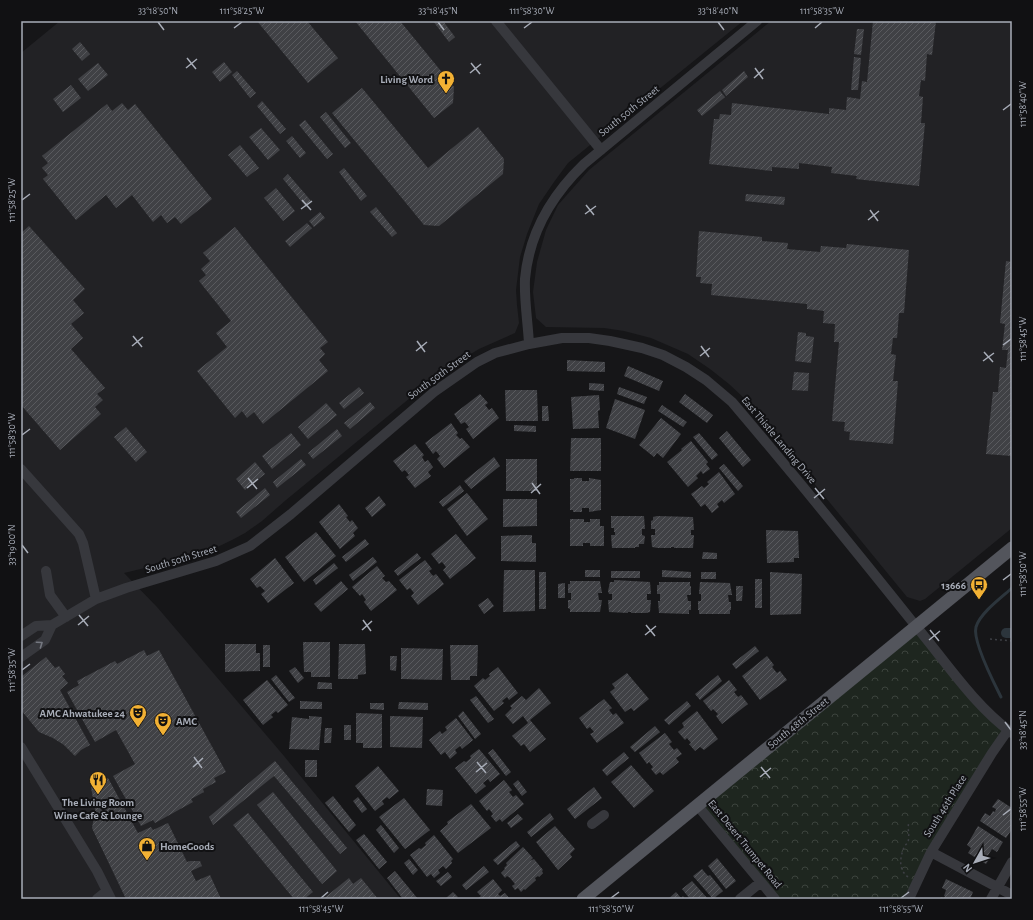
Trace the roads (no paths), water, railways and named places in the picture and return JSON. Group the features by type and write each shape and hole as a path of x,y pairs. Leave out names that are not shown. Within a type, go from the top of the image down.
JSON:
{"main road":[{"name":"South 48th Street","path":"583,899 1012,548"}],"street":[{"path":"496,21 601,150"},
{"name":"South 50th Street","path":"21,636 36,626 52,625 96,599 126,588 216,562 250,546 291,514 434,392 477,362 495,353 529,344 525,280 528,260 535,234 544,214 563,186 584,164 757,21"},
{"name":"East Thistle Landing Drive","path":"529,344 562,338 589,338 610,341 642,348 663,355 706,380 732,402 745,417 917,626 966,688 998,723 1010,732"},
{"path":"21,469 79,534 83,543 96,599"},
{"path":"46,571 50,595 66,617"},
{"path":"21,657 45,640 52,625"},
{"name":"South 46th Place","path":"910,897 931,852 992,753 1010,732"},
{"path":"21,747 97,871 109,895 97,899"},
{"name":"East Desert Trumpet Road","path":"698,805 775,899"},
{"path":"592,824 604,815"},
{"path":"931,852 1012,895"},
{"path":"991,899 1012,862"},
{"path":"740,899 761,882"}],"waterway":[{"path":"1001,697 980,652 977,642 976,627 982,616 1012,588"},
{"path":"1006,633 1012,633"}],"place":[{"name":"Living Word","path":"446,94"},
{"name":"13666","path":"979,600"},
{"name":"AMC Ahwatukee 24","path":"138,728"},
{"name":"AMC","path":"163,736"},
{"name":"The Living Room Wine Cafe & Lounge","path":"98,795"},
{"name":"HomeGoods","path":"147,861"}]}
